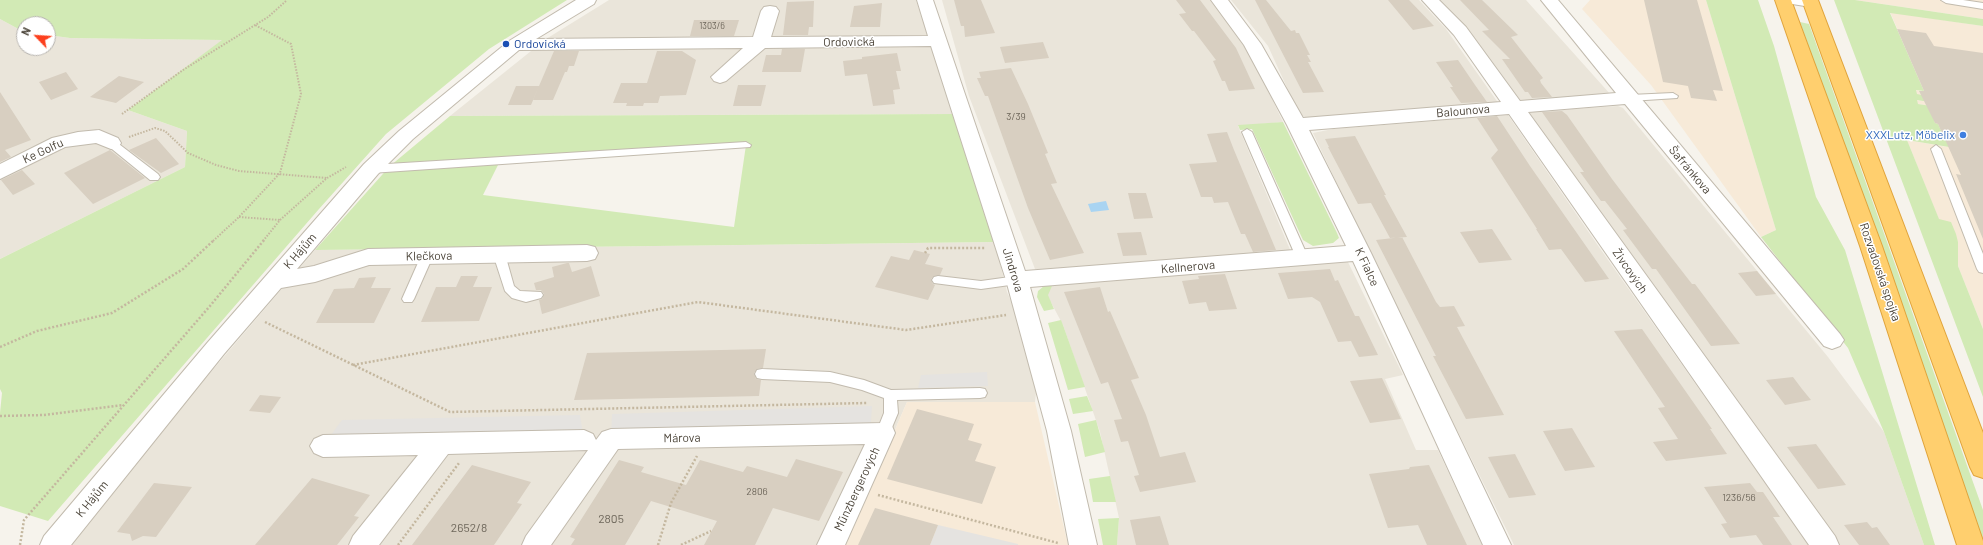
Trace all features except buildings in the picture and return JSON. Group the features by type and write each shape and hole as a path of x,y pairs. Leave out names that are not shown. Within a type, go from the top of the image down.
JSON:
{"highway":[{"name":"Rozvadovská spojka","path":"1785,0 1874,253 1971,545"},
{"path":"1811,2 1983,467"}],"street":[{"name":"K Hájům","path":"54,545 274,281 362,166 406,135 515,45 588,0"},
{"name":"Jindrova","path":"925,0 1016,280 1059,431 1083,543"},
{"name":"K Fialce","path":"1219,0 1252,44 1297,124 1360,253 1497,545"},
{"name":"Živcových","path":"1430,0 1460,31 1825,545"},
{"name":"Šafránkova","path":"1549,0 1832,340"},
{"path":"720,77 760,43 770,11"},
{"name":"Ordovická","path":"515,45 939,41"},
{"name":"Balounova","path":"1297,124 1630,98"},
{"name":"Ke Golfu","path":"0,172 59,142 99,136 111,143"},
{"name":"Klečkova","path":"274,281 316,274 368,257 587,253"},
{"name":"Kellnerova","path":"1016,280 1360,253"},
{"name":"Münzbergerových","path":"831,545 883,433"},
{"name":"Márova","path":"536,545 592,464 611,440 883,433"},
{"path":"322,446 584,442"},
{"path":"363,545 441,444"}],"lane":[{"path":"1785,0 1811,2"},
{"path":"1946,0 1976,3"},
{"path":"1630,98 1673,96"},
{"path":"1247,132 1302,258"},
{"path":"111,143 154,177"},
{"path":"362,166 746,145"},
{"path":"1936,149 1983,269"},
{"path":"499,254 509,288 516,295 526,297 537,295"},
{"path":"408,299 427,256"},
{"path":"938,280 981,285 1016,280"},
{"path":"762,374 830,377 864,385 890,399 980,393"},
{"path":"883,433 891,413 890,399"}],"path":[{"path":"122,114 184,70 268,17 288,0"},
{"path":"0,347 37,331 112,313 183,269 239,217 280,173 301,94 292,44 255,25"},
{"path":"111,143 155,128 165,131 188,153 216,165 239,171 280,173 327,178"},
{"path":"20,545 24,520 210,306 280,220 327,178 362,166"},
{"path":"239,217 280,220"},
{"path":"926,253 928,248 987,248"},
{"path":"353,365 698,302 906,330 1009,315"},
{"path":"246,313 450,412 890,399"},
{"path":"0,416 44,415 124,405"},
{"path":"658,545 671,503 701,449"},
{"path":"398,545 462,459"},
{"path":"857,489 1062,544 1083,543"},
{"path":"681,545 711,531"}],"shaded area":[{"path":"609,0 916,0 954,114 450,116 546,39"},
{"path":"942,0 1211,0 1248,49 1283,122 1238,126 1291,252 1040,271 1035,269 969,96"},
{"path":"1231,0 1419,0 1446,29 1499,104 1309,119 1299,114 1268,46"},
{"path":"1439,0 1526,0 1611,95 1526,102 1518,100 1465,27"},
{"path":"1590,0 1706,0 1776,230 1761,237 1651,85 1582,9"},
{"path":"1855,0 1983,0 1983,19"},
{"path":"1890,12 1983,26 1983,329 1958,266 1958,242 1939,220 1907,140 1948,147 1933,120 1931,106 1918,104 1916,100 1928,102 1926,96 1917,95 1915,90 1924,91"},
{"path":"0,19 16,28 16,56 56,56 56,36 70,38 223,40 128,110 187,131 185,167 0,259"},
{"path":"1618,106 1623,108 1828,357 1884,432 1924,545 1840,545 1528,112"},
{"path":"1508,115 1809,545 1514,545 1374,262 1313,133 1333,129"},
{"path":"995,242 1007,292 1022,325 1038,374 1035,402 907,402 845,545 70,545 141,454 315,250"},
{"path":"1347,260 1403,375 1385,379 1416,450 1438,450 1482,545 1117,545 1119,518 1100,432 1063,325 1047,295 1053,284"},
{"path":"987,372 988,386 918,388 921,375"},
{"path":"907,402 1035,402 1068,545 845,545"},
{"path":"872,406 870,433 611,439 612,414"},
{"path":"580,415 584,441 323,446 342,420"},
{"path":"938,525 1018,544 1018,545 930,545"}],"green space":[{"path":"0,0 567,0 489,49 386,134 48,521 0,506 0,413 2,393 0,389 0,259 185,167 187,131 128,110 222,40 70,38 56,36 56,16 16,16 16,28 0,19"},
{"path":"1706,0 1758,0 1774,46 1816,197 1845,250 1935,545 1924,545 1884,432 1848,348 1761,237 1776,230"},
{"path":"1834,0 1855,0 1983,19 1983,26 1890,13 1924,91 1916,90 1917,94 1926,96 1929,102 1917,100 1918,104 1931,106 1935,123 1938,124 1949,147 1907,140 1939,219 1951,222 1956,234 1958,242 1958,266 1983,329 1983,397"},
{"path":"1800,22 1809,24 1983,510 1983,544"},
{"path":"954,114 995,242 315,250 390,166 450,116","holes":["746,145 734,227 483,195 500,161"]},
{"path":"1283,122 1337,233 1339,238 1333,243 1313,246 1303,240 1252,129 1240,130 1238,125"},
{"path":"1053,284 1048,295 1054,309 1044,311 1037,297 1038,291 1044,286"},
{"path":"1061,320 1085,387 1068,390 1048,323"},
{"path":"1087,396 1093,411 1073,414 1069,399"},
{"path":"1096,420 1105,452 1085,457 1078,424"},
{"path":"1110,476 1116,502 1093,502 1089,479"},
{"path":"1119,518 1117,545 1103,545 1098,519"}],"water":[{"path":"1106,201 1109,210 1091,212 1088,204"}],"place":[{"name":"Ordovická","path":"506,44"},
{"name":"XXXLutz, Möbelix","path":"1963,135"}]}
